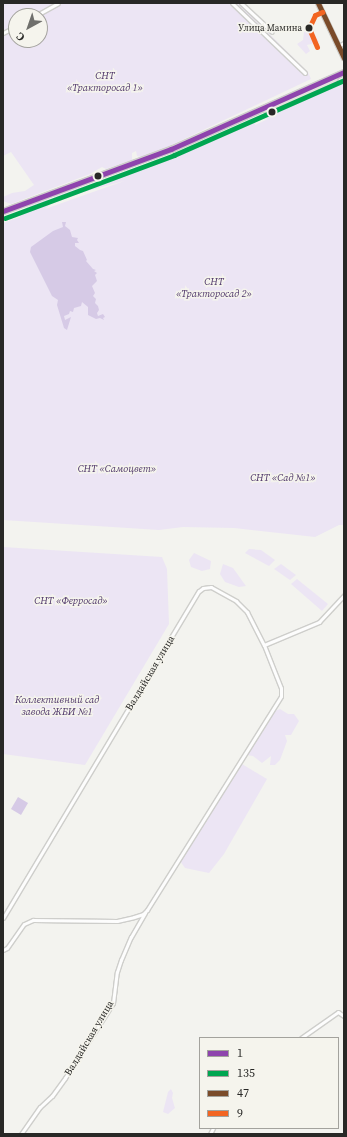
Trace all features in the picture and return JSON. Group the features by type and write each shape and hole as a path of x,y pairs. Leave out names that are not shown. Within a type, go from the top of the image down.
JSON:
{"main road":[{"path":"318,3 344,58"},
{"path":"3,211 171,149 344,72"},
{"path":"83,182 92,181 171,151 344,75"}],"street":[{"path":"48,9 58,3"},
{"path":"232,3 305,73"},
{"path":"241,3 272,32"},
{"path":"338,46 344,43"},
{"name":"Валдайская улица","path":"3,918 199,591 203,588 211,587 236,601 247,612 264,645 281,688 281,696 131,937 117,972 113,1003 65,1078 52,1096 40,1106 21,1134"},
{"path":"264,645 319,622 344,595"},
{"path":"3,950 7,948 24,924 33,920 117,921 143,914 147,910"},
{"path":"302,1037 338,1012 344,1016"}],"green space":[{"name":"СНТ «Тракторосад 1»","path":"3,3 238,3 308,72 311,79 165,148 141,157 137,156 136,151 132,153 132,160 106,169 102,167 90,174 11,204 3,201 3,197 12,193 25,191 34,185 11,152 3,156"},
{"path":"312,30 319,42 307,45 310,51 306,54 297,44 303,40 304,32"},
{"name":"СНТ «Тракторосад 2»","path":"344,78 344,525 339,525 315,537 234,528 183,527 159,530 3,520 3,223 20,217 18,212 39,201 51,199 46,203 50,205 45,209 124,181 54,200 54,196 110,178 121,177 131,173 135,167 147,165 150,168 163,159 251,120 255,122 255,125 268,119 260,116 273,113 282,106"},
{"path":"3,547 162,557 167,569 169,624 85,765 3,754"},
{"path":"249,549 261,550 275,560 269,566 245,553"},
{"path":"194,553 211,561 210,569 202,571 191,567 189,560"},
{"path":"223,564 233,568 246,586 239,587 225,582 220,574"},
{"path":"281,564 296,575 290,580 274,569"},
{"path":"297,579 328,604 322,611 291,584"},
{"path":"280,709 288,714 294,714 299,721 291,735 285,735 287,741 280,760 275,765 270,765 271,756 262,763 253,756 246,755 275,711"},
{"path":"242,764 267,779 224,854 209,873 185,868 180,861"},
{"path":"171,1089 175,1108 168,1114 163,1112 168,1092"}],"shaded area":[{"path":"62,222 66,222 65,226 70,230 72,237 78,238 77,240 79,243 75,243 75,246 83,251 87,260 86,261 93,269 96,270 94,271 97,273 95,275 97,281 92,286 95,293 93,296 96,299 95,303 99,310 97,313 98,316 103,314 105,317 103,318 104,320 100,318 96,319 88,315 88,307 82,302 81,306 74,308 73,312 70,311 69,314 64,316 65,320 71,317 67,330 64,328 57,305 58,300 52,296 30,252 31,247 53,231 63,227"},
{"path":"18,797 28,803 21,815 11,809"}],"transit line":[{"name":"47","path":"318,3 344,58"},
{"name":"9","path":"317,47 309,28 315,15 322,12"},
{"name":"1","path":"3,211 171,149 344,72"},
{"name":"135","path":"5,218 174,155 344,80"}],"place":[{"name":"Улица Мамина","path":"309,28"}],"park label":[{"name":"СНТ «Самоцвет»","path":"117,469"},
{"name":"СНТ «Сад №1»","path":"283,478"},
{"name":"СНТ «Ферросад»","path":"71,601"},
{"name":"Коллективный сад завода ЖБИ №1","path":"57,704"}]}
